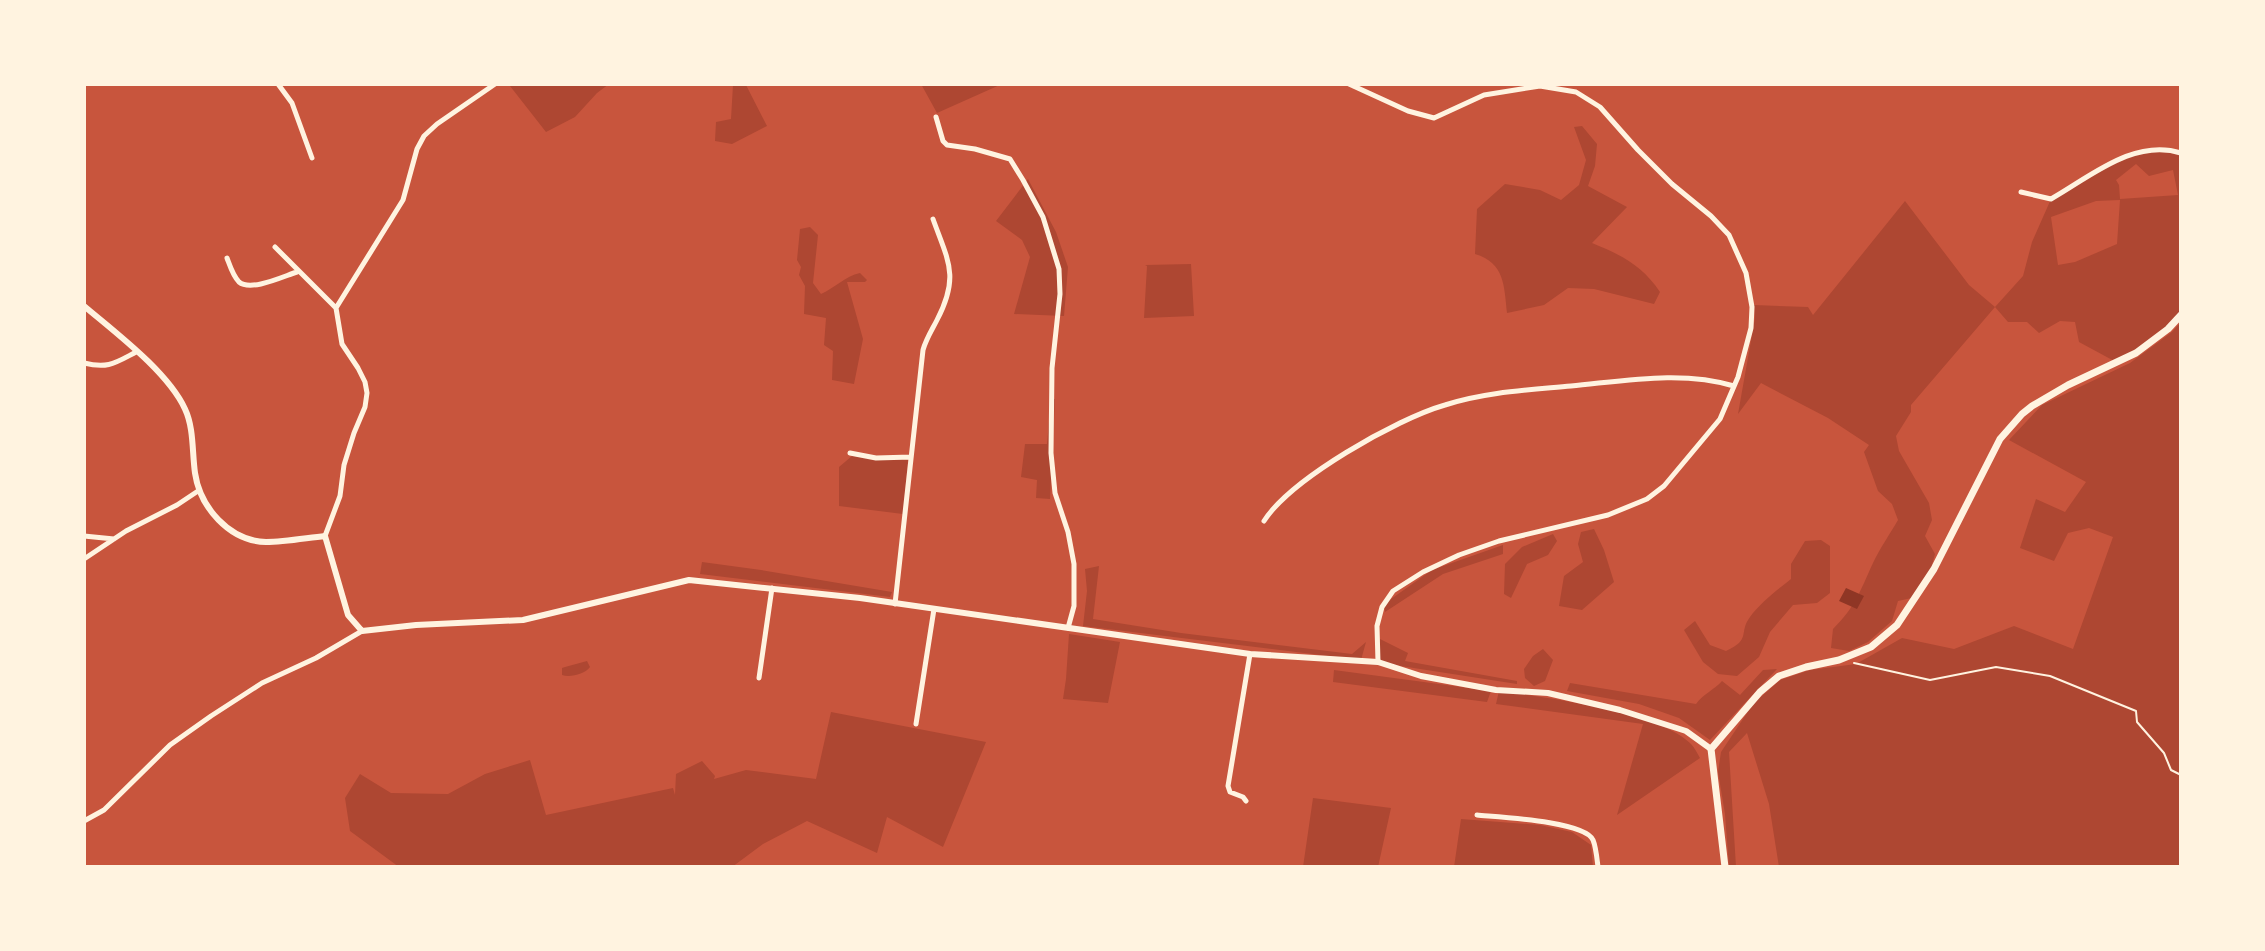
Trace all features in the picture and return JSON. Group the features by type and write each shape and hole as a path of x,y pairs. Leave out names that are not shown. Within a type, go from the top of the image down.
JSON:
{"main road":[{"path":"1725,867 1711,749 1769,682 1790,671 1839,660 1871,647 1896,625 1934,569 2000,439 2022,414 2068,384 2136,353 2168,329 2181,315"}],"street":[{"path":"278,84 292,103 312,158"},
{"path":"336,308 403,200 417,149 424,136 495,84"},
{"path":"1349,84 1408,111 1434,118 1484,95 1540,86 1576,92 1600,107 1672,184 1711,216 1729,235 1746,273 1752,307 1751,328 1734,386 1720,419 1703,443 1664,486 1647,499 1608,515 1499,541 1459,555 1423,572 1393,592 1382,607 1377,626 1378,662"},
{"path":"936,117 943,141 947,145 975,149 1010,159 1043,217 1059,269 1060,294 1052,368 1051,453 1055,493 1068,532 1074,564 1074,606 1068,628"},
{"path":"2021,192 2052,199 2102,167 2141,151 2169,149 2181,153"},
{"path":"895,604 923,350 942,311 951,282 950,263 933,219"},
{"path":"275,247 297,272 322,292 336,308 342,344 365,382 365,407 344,465 340,495 325,536 348,615 362,631"},
{"path":"227,258 234,276 241,284 249,286 297,272"},
{"path":"84,306 168,381 185,408 190,421 198,491 220,522 243,537 265,542 325,536"},
{"path":"84,363 103,367 136,352"},
{"path":"1264,521 1278,501 1308,478 1397,425 1442,405 1498,393 1636,379 1698,378 1734,386"},
{"path":"850,453 876,458 911,457"},
{"path":"84,559 198,491"},
{"path":"84,536 114,539"},
{"path":"84,821 104,810 170,745 211,716 262,683 316,658 362,631 416,625 523,620 689,580 934,609 1250,653 1378,662 1422,676 1496,690 1548,693 1620,710 1686,731 1711,749"},
{"path":"759,678 772,588"},
{"path":"916,724 934,609"},
{"path":"1246,801 1230,792 1228,786 1250,653"},
{"path":"1477,815 1540,821 1589,835 1593,841 1598,867"}],"path":[{"path":"1839,660 1930,680 1996,667 2050,676 2136,711 2137,722 2164,753 2171,770 2181,775"}],"shaded area":[{"path":"609,84 575,117 546,132 510,86"},
{"path":"921,84 1002,84 937,113"},
{"path":"733,85 746,85 767,126 732,144 715,141 716,122 731,119"},
{"path":"1582,126 1597,144 1595,166 1588,186 1627,207 1592,243 1630,262 1646,275 1660,292 1654,304 1594,289 1568,288 1544,305 1507,313 1498,270 1485,258 1475,254 1477,209 1505,184 1540,190 1561,200 1579,185 1586,160 1574,127"},
{"path":"2141,151 2181,153 2181,315 2168,329 2116,362 2079,342 2075,322 2060,321 2039,333 2027,322 2008,322 1995,307 2023,276 2032,242 2051,199 2102,168","holes":["2136,164 2149,176 2173,170 2178,195 2120,199 2116,180","2120,200 2117,244 2075,262 2058,265 2051,217 2096,201"]},
{"path":"1028,179 1056,232 1068,267 1064,316 1014,314 1030,257 1022,240 996,221"},
{"path":"1905,201 1969,285 1995,307 1911,405 1911,412 1896,436 1899,451 1929,503 1932,520 1925,536 1935,554 1929,576 1916,597 1898,601 1892,621 1868,642 1849,651 1831,648 1833,629 1861,590 1876,557 1898,520 1892,504 1878,491 1864,452 1869,445 1828,418 1761,383 1738,414 1755,318 1754,305 1808,307 1813,315"},
{"path":"810,227 818,235 813,283 821,294 860,273 867,280 847,282 863,339 854,384 832,380 833,351 824,345 826,318 804,314 805,286 799,275 801,267 797,260 800,229"},
{"path":"1191,264 1194,316 1144,318 1145,265"},
{"path":"2181,322 2181,867 1779,867 1769,804 1747,733 1729,752 1736,867 1729,867 1725,814 1718,772 1721,752 1753,704 1780,680 1810,670 1856,664 1902,638 1954,649 2014,626 2073,649 2113,537 2089,528 2068,533 2054,561 2020,548 2036,499 2065,512 2086,482 2009,440 2042,405 2130,363 2172,332"},
{"path":"1051,399 1055,399 1050,499 1036,498 1037,480 1021,477 1025,444 1047,444"},
{"path":"852,456 908,460 903,514 839,506 839,467"},
{"path":"1594,529 1614,582 1582,610 1559,606 1564,576 1583,562 1578,544 1581,532"},
{"path":"1553,534 1557,541 1548,555 1527,564 1511,598 1504,594 1505,564 1522,547"},
{"path":"1821,540 1830,546 1830,593 1817,603 1793,605 1770,632 1759,657 1737,676 1718,674 1703,662 1684,630 1695,621 1710,645 1726,651 1734,647 1742,639 1754,612 1791,579 1791,564 1805,541"},
{"path":"1503,545 1503,554 1443,574 1385,612 1384,604 1432,570"},
{"path":"702,562 892,592 890,597 700,574"},
{"path":"1099,566 1093,619 1352,654 1366,642 1361,660 1083,626 1087,591 1085,569"},
{"path":"1846,588 1864,596 1857,609 1839,601"},
{"path":"1069,634 1120,642 1108,703 1063,699"},
{"path":"1380,639 1408,653 1405,661 1517,681 1517,684 1375,662"},
{"path":"1543,649 1553,660 1545,681 1534,686 1525,678 1524,669 1533,656"},
{"path":"587,661 590,667 585,672 573,676 562,675 562,668"},
{"path":"1777,669 1710,740 1679,718 1639,704 1567,691 1570,683 1696,704 1722,681 1740,695 1763,670"},
{"path":"1334,670 1491,691 1487,702 1333,682"},
{"path":"1499,691 1601,708 1655,723 1691,744 1700,758 1617,815 1643,724 1496,704"},
{"path":"831,712 986,742 943,847 887,817 877,853 807,821 763,844 732,867 399,867 350,831 345,798 360,774 391,793 448,794 485,774 530,760 546,815 673,788 675,795 676,774 702,761 715,776 714,779 746,770 816,779"},
{"path":"1313,798 1391,808 1378,867 1303,867"},
{"path":"1461,819 1540,825 1572,832 1591,845 1593,867 1454,867"}]}
